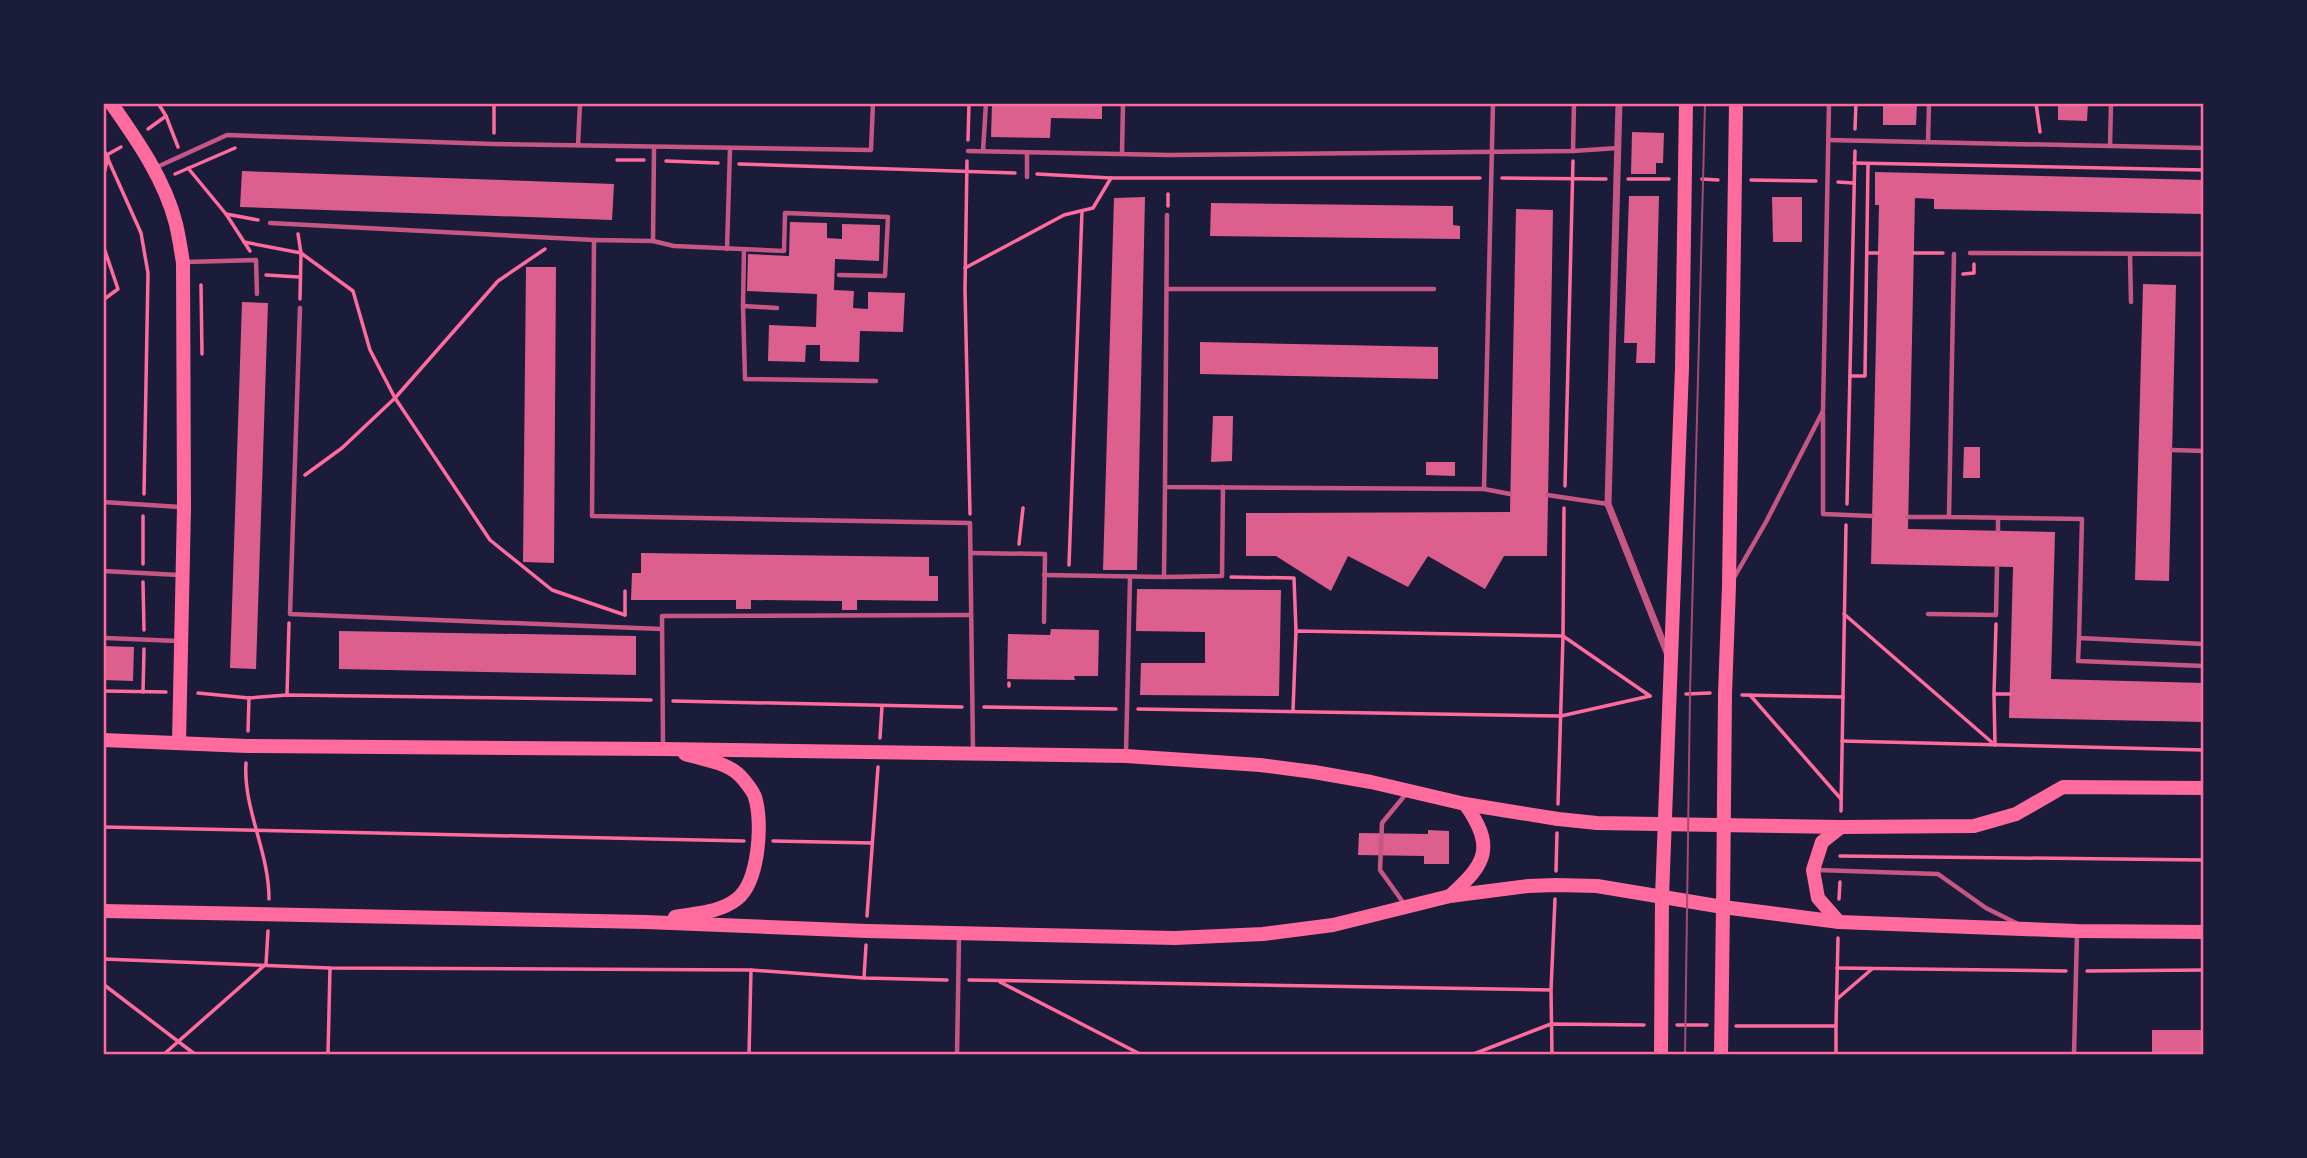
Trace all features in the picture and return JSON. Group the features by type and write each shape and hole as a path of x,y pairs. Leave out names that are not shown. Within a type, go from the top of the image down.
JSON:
{"main road":[{"path":"111,103 153,169 176,223 183,262 184,507 179,743"},
{"path":"1661,1055 1662,897 1682,368 1686,103"},
{"path":"1721,1055 1736,103"},
{"path":"103,740 247,746 1126,756 1260,765 1348,778 1465,804 1597,823 1841,827 1974,825 2016,814 2063,787 2204,788"},
{"path":"646,922 720,909 738,898 750,884 757,841 758,815 754,795 742,777 726,765 663,749"},
{"path":"1450,896 1475,874 1482,860 1482,832 1465,804"},
{"path":"1839,922 1818,898 1813,870 1822,842 1841,827"},
{"path":"103,911 646,922 866,931 1175,937 1263,934 1333,925 1450,896 1556,885 1597,886 1723,907 1839,922 2077,931 2204,932"}],"street":[{"path":"1619,103 1608,504 1670,659"}],"lane":[{"path":"578,145 580,103"},
{"path":"153,169 227,135 654,148 871,150 873,103"},
{"path":"983,151 986,103"},
{"path":"1122,154 1123,103"},
{"path":"1484,489 1493,103"},
{"path":"1573,151 1574,103"},
{"path":"1829,103 1823,411 1824,514 1872,516"},
{"path":"1928,142 1929,103"},
{"path":"2110,103 2110,146"},
{"path":"1828,140 2204,148"},
{"path":"653,240 654,148"},
{"path":"968,151 1122,154 1573,151 1618,148"},
{"path":"727,249 730,149"},
{"path":"1027,152 1027,177"},
{"path":"270,223 594,240 653,240 674,246 784,251 785,213 888,217 885,276 839,275"},
{"path":"1164,577 1167,215"},
{"path":"594,240 592,516 970,523 973,754"},
{"path":"744,250 745,379 876,381"},
{"path":"1970,253 2204,254"},
{"path":"1949,517 1954,254"},
{"path":"2130,254 2130,302"},
{"path":"183,262 256,260 257,294"},
{"path":"1168,289 1434,289"},
{"path":"743,306 777,308"},
{"path":"300,308 290,614 661,629"},
{"path":"1729,586 1766,522 1823,411"},
{"path":"2172,450 2204,452"},
{"path":"1165,486 1484,489 1510,494"},
{"path":"1045,575 1130,578 1222,576 1223,487"},
{"path":"1547,495 1608,504"},
{"path":"103,502 184,507"},
{"path":"1908,517 2082,519 2078,661 2204,666"},
{"path":"1998,518 1998,531"},
{"path":"971,554 1045,554 1044,622"},
{"path":"1928,614 1996,615 1997,567"},
{"path":"103,571 183,575"},
{"path":"1126,756 1130,578"},
{"path":"663,749 662,616 970,615"},
{"path":"2079,638 2204,644 2204,628"},
{"path":"107,638 181,641"},
{"path":"1406,907 1380,870 1382,824 1409,791"},
{"path":"1813,870 1938,874 1986,908 2028,929"},
{"path":"2074,1055 2077,931"},
{"path":"957,1055 959,933"}],"path":[{"path":"158,103 181,155 173,175"},
{"path":"494,103 494,144"},
{"path":"970,103 965,268 970,523"},
{"path":"1836,1055 1856,103"},
{"path":"2036,103 2041,144"},
{"path":"103,150 141,233 148,273 143,573 144,692"},
{"path":"1552,1055 1551,990 1562,716 1564,497 1573,151"},
{"path":"103,177 106,156"},
{"path":"1854,163 2204,170"},
{"path":"1850,376 1864,376 1868,164"},
{"path":"188,168 226,214 256,260"},
{"path":"965,268 1064,215 1093,208 1111,178"},
{"path":"1068,576 1082,211"},
{"path":"226,214 270,223"},
{"path":"296,224 301,253 300,308"},
{"path":"294,483 342,448 395,398 498,281 562,238"},
{"path":"244,242 301,253 354,291 370,349 395,398 490,540 552,590 625,615 625,591"},
{"path":"103,245 118,289 103,300"},
{"path":"1867,253 1878,253"},
{"path":"1914,253 1954,254"},
{"path":"1966,273 1973,273"},
{"path":"256,275 299,277"},
{"path":"1018,554 1023,508"},
{"path":"1222,576 1294,578 1296,631 1293,711"},
{"path":"287,695 290,614"},
{"path":"1844,614 1995,745"},
{"path":"1995,745 1996,615"},
{"path":"1296,631 1563,636 1650,696"},
{"path":"1126,709 1562,716 1650,696 1700,692 1843,697"},
{"path":"1994,694 2010,694"},
{"path":"1750,695 1842,799"},
{"path":"163,1055 266,964 269,876 245,782 249,698"},
{"path":"864,978 882,706"},
{"path":"1842,741 2204,750"},
{"path":"103,827 872,843"},
{"path":"1840,856 2204,860"},
{"path":"103,959 330,968 751,970 864,978 1551,990"},
{"path":"328,1055 330,968"},
{"path":"1837,968 2204,970"},
{"path":"1837,999 1872,969"},
{"path":"749,1055 751,970"},
{"path":"998,981 1142,1055"},
{"path":"103,984 196,1055"},
{"path":"1471,1055 1551,1024 1836,1026"}],"building":[{"path":"992,103 1102,103 1102,119 1051,118 1050,138 991,137"},
{"path":"1883,103 1917,103 1916,125 1883,125"},
{"path":"2058,103 2088,103 2087,121 2058,120"},
{"path":"1632,132 1664,133 1663,163 1656,163 1656,174 1631,174"},
{"path":"242,171 614,184 612,220 240,207"},
{"path":"1875,172 2204,180 2204,214 1934,209 1934,199 1915,198 1908,529 2055,532 2051,679 2204,683 2204,722 2009,718 2013,567 1871,564 1879,205 1875,205"},
{"path":"1629,196 1659,196 1655,363 1636,363 1637,343 1624,343"},
{"path":"1145,197 1137,570 1103,570 1114,198"},
{"path":"1772,197 1802,197 1802,242 1773,242"},
{"path":"1211,203 1453,206 1453,225 1460,226 1460,239 1210,236"},
{"path":"1516,209 1553,210 1547,556 1504,556 1485,589 1428,556 1408,587 1348,556 1331,591 1276,556 1246,556 1246,513 1510,512"},
{"path":"790,222 827,223 827,238 842,239 842,224 880,225 879,261 835,259 834,290 854,291 853,308 868,309 868,292 905,293 903,332 860,331 859,362 820,361 820,345 806,345 805,362 768,361 769,325 816,327 817,294 747,291 748,254 789,256"},
{"path":"526,267 556,267 554,563 523,562"},
{"path":"2143,284 2176,285 2169,581 2135,580"},
{"path":"242,302 268,303 256,669 230,668"},
{"path":"1200,342 1438,347 1438,379 1200,374"},
{"path":"1213,416 1233,416 1232,461 1211,462"},
{"path":"1964,447 1980,447 1980,478 1963,478"},
{"path":"1426,462 1455,462 1455,476 1426,475"},
{"path":"641,553 929,557 929,576 938,576 938,601 857,600 857,610 842,610 842,601 751,600 751,609 736,609 736,600 631,600 632,573 641,573"},
{"path":"1137,589 1281,590 1279,696 1140,695 1141,663 1205,663 1205,632 1136,631"},
{"path":"1051,629 1099,630 1098,676 1074,676 1075,680 1007,679 1008,634 1050,635"},
{"path":"339,631 636,636 636,675 339,669"},
{"path":"103,646 134,647 133,681 103,680"},
{"path":"1428,830 1449,831 1449,864 1424,864 1424,856 1358,855 1359,833 1428,834"},
{"path":"2152,1030 2204,1030 2204,1055 2152,1055"}],"tram line":[{"path":"1685,1055 1690,693 1705,103"}]}
